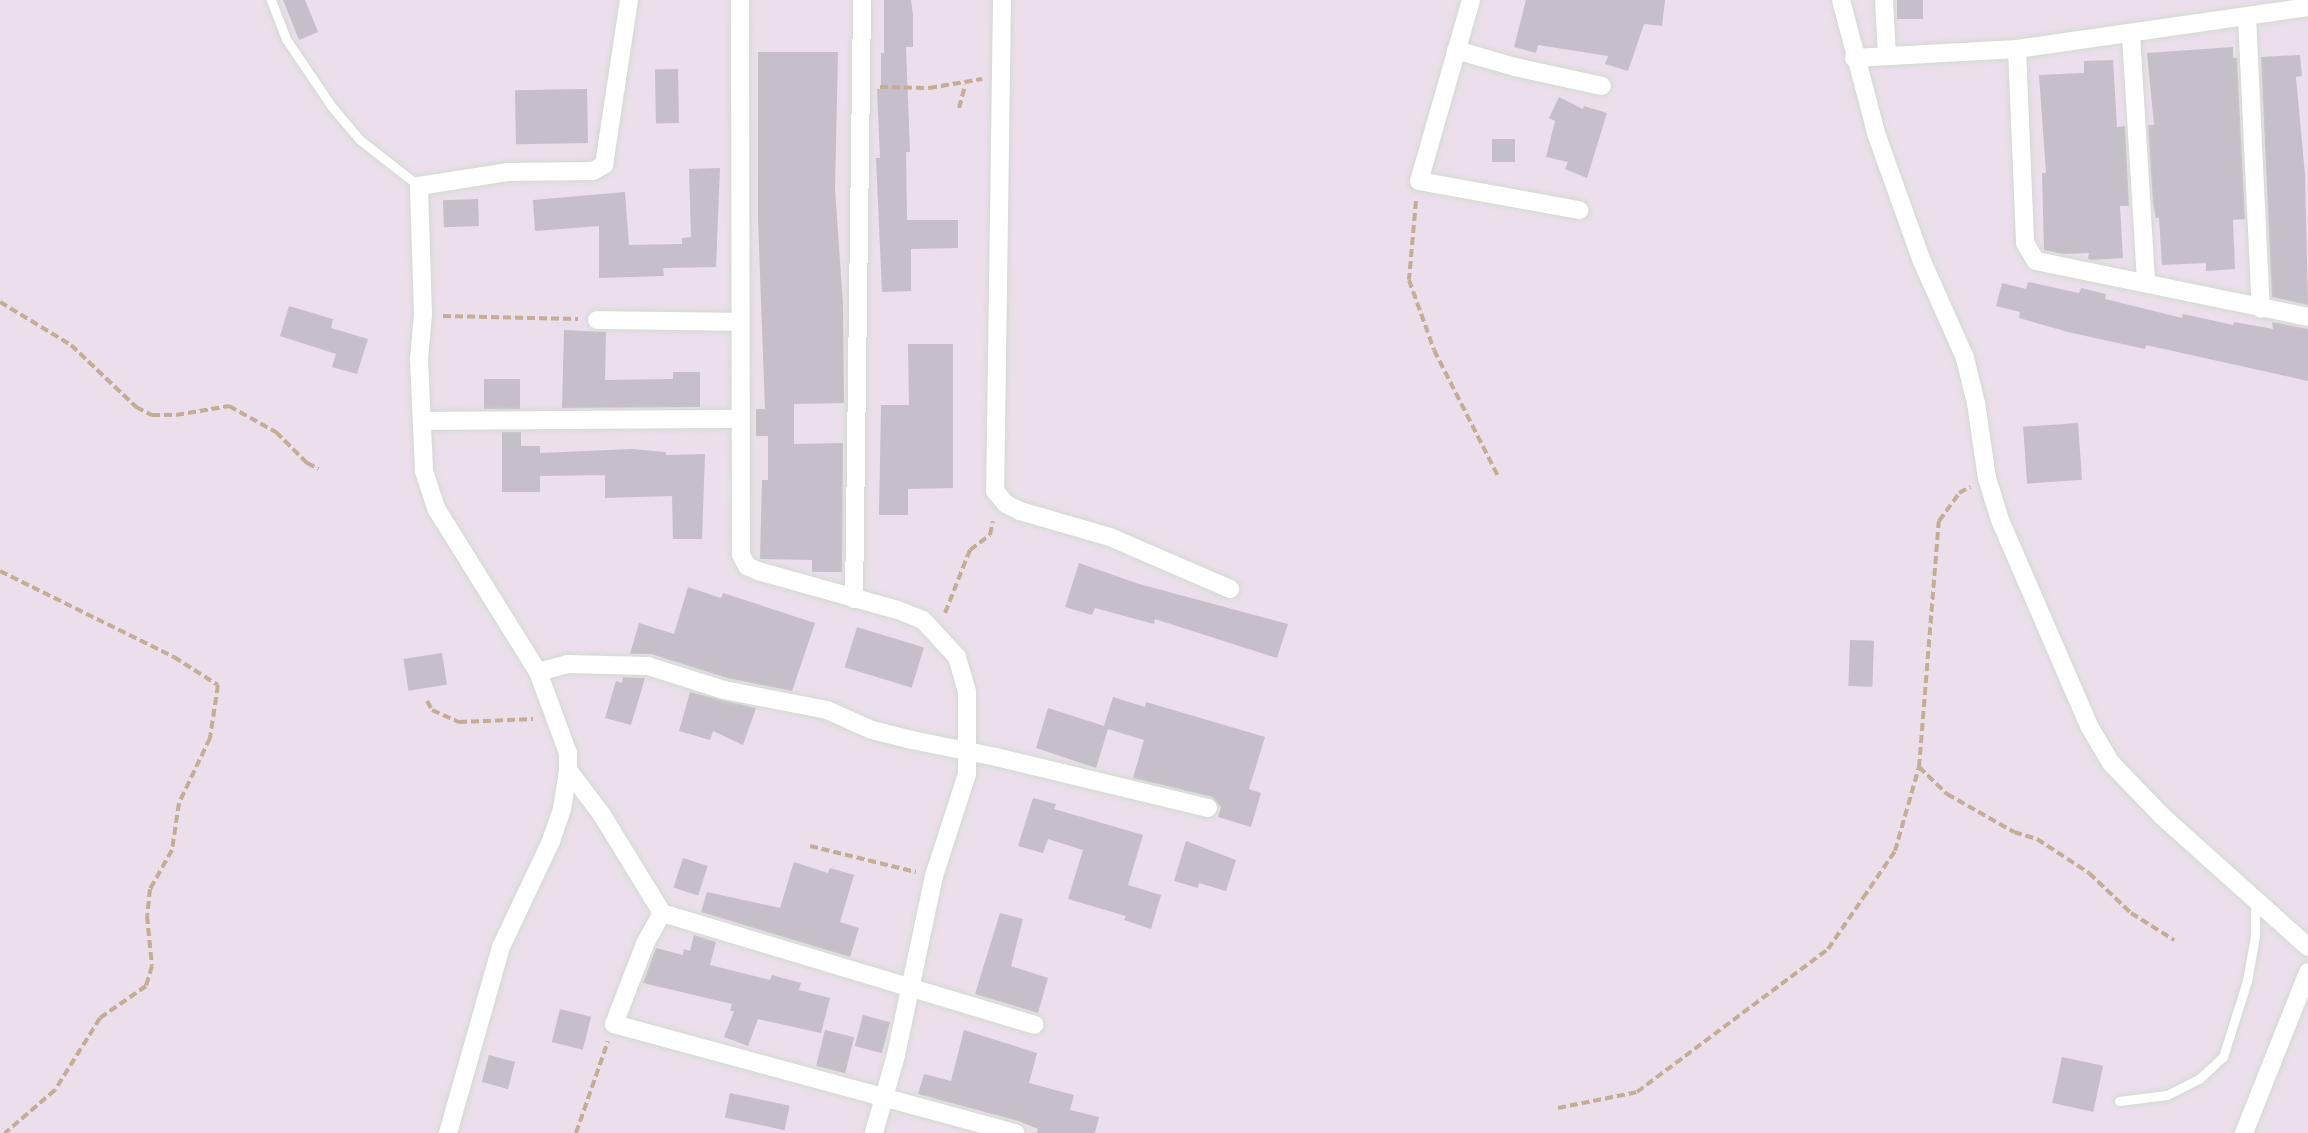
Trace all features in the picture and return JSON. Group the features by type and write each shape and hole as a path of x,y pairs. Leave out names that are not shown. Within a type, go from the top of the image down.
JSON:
{"street":[{"path":"740,0 738,322 741,555 747,566 923,620 957,657 967,692 967,774 934,876 896,1055 874,1133"},
{"path":"854,599 862,0"},
{"path":"1002,0 995,491 1006,504 1020,511 1110,537 1230,589"},
{"path":"1471,0 1419,181 1579,210"},
{"path":"1841,0 1877,136 1921,259 1965,358 1987,478 2021,575 2089,726 2111,763 2162,816 2308,947"},
{"path":"1884,0 1887,55"},
{"path":"448,1133 501,947 551,841 562,809 568,753 538,672 436,508 424,470 419,359 423,315 419,186 507,172 593,171 604,165 628,3"},
{"path":"1854,58 2017,49 2131,35 2200,21 2308,7"},
{"path":"2247,17 2261,309"},
{"path":"2131,35 2146,281"},
{"path":"2017,49 2025,243 2036,261 2146,281 2308,317"},
{"path":"1456,50 1602,86"},
{"path":"597,320 738,322"},
{"path":"423,421 739,419"},
{"path":"538,672 568,664 648,666 724,690 827,710 872,730 1208,808"},
{"path":"568,770 602,815 662,913 1035,1025"},
{"path":"662,913 645,944 614,1024 1015,1133"},
{"path":"2244,1133 2308,972"}],"lane":[{"path":"271,0 286,39 332,107 360,140 419,186"},
{"path":"2119,1101 2167,1095 2199,1079 2223,1057 2247,981 2255,936 2255,902"}],"path":[{"path":"862,88 965,85 959,108"},
{"path":"1419,181 1409,280 1434,350 1499,478"},
{"path":"0,302 71,345 136,407 152,415 176,415 229,406 276,432 307,463 319,469"},
{"path":"423,315 597,320"},
{"path":"1558,1108 1637,1092 1828,949 1895,851 1919,767 1939,521 1959,493 1987,478"},
{"path":"941,639 945,610 970,550 990,535"},
{"path":"0,571 174,657 218,685 210,738 179,803 172,850 150,889 147,916 152,966 146,986 100,1018 62,1083 5,1133"},
{"path":"427,701 432,710 459,722 538,720 554,713"},
{"path":"1919,767 1947,794 2014,832 2037,839 2089,873 2131,913 2174,940"},
{"path":"810,846 934,876"},
{"path":"576,1133 614,1024"}],"building":[{"path":"283,0 305,0 318,32 299,40"},
{"path":"884,0 911,0 913,16 913,47 906,47 910,152 906,152 907,220 958,220 958,248 911,249 911,291 882,292 876,158 880,158 877,89 881,89 881,53 884,53"},
{"path":"1526,0 1665,0 1662,26 1644,24 1628,71 1605,64 1608,56 1538,45 1536,53 1514,47"},
{"path":"1897,0 1923,0 1923,19 1897,19"},
{"path":"2233,47 2233,58 2237,58 2245,219 2233,220 2235,269 2206,271 2206,263 2162,265 2159,218 2156,218 2153,204 2148,125 2154,125 2147,53"},
{"path":"758,52 838,52 835,189 843,304 844,403 794,404 794,444 843,443 842,572 812,572 812,560 760,559 762,480 768,480 768,436 756,436 756,409 765,409 758,220"},
{"path":"2300,55 2302,76 2296,77 2305,175 2308,305 2272,297 2261,57"},
{"path":"2113,60 2117,127 2125,126 2129,206 2120,206 2123,258 2091,260 2088,259 2089,253 2063,254 2044,250 2042,173 2046,173 2039,75 2084,73 2084,61"},
{"path":"655,69 678,69 679,123 656,123"},
{"path":"587,89 588,143 516,144 515,90"},
{"path":"1559,97 1583,109 1584,106 1607,113 1587,178 1565,169 1568,162 1546,157 1555,121 1549,118"},
{"path":"1492,139 1515,139 1515,162 1492,162"},
{"path":"720,168 716,267 663,268 664,276 599,278 599,226 535,231 533,200 625,192 629,245 682,244 682,238 691,237 689,169"},
{"path":"478,199 479,226 444,227 443,200"},
{"path":"2028,282 2079,293 2081,288 2106,294 2105,299 2182,318 2183,314 2233,325 2234,322 2273,329 2272,322 2308,329 2308,381 2146,345 2145,349 2068,332 2019,318 2020,312 1996,306 2002,283 2026,289"},
{"path":"289,306 333,319 331,328 368,339 357,374 332,367 336,354 280,336"},
{"path":"564,330 606,332 605,380 673,379 673,372 700,372 700,407 562,408"},
{"path":"908,344 953,344 953,488 908,489 908,515 879,515 881,405 909,405"},
{"path":"484,379 520,379 520,409 484,409"},
{"path":"2078,423 2082,480 2027,484 2023,427"},
{"path":"502,432 521,432 521,446 540,446 540,453 631,449 666,452 666,455 705,454 702,539 673,539 672,496 605,498 605,475 540,476 540,492 502,492"},
{"path":"1079,563 1139,584 1288,624 1277,658 1155,619 1154,624 1095,608 1092,615 1065,607"},
{"path":"688,587 721,598 723,593 815,623 792,691 727,678 651,654 630,654 639,623 674,634"},
{"path":"857,627 924,647 912,688 845,667"},
{"path":"1850,640 1874,641 1872,687 1848,686"},
{"path":"442,653 447,685 408,691 403,659"},
{"path":"623,677 645,678 631,725 605,718 616,681 622,683"},
{"path":"690,692 756,708 743,745 713,731 710,740 679,731"},
{"path":"1113,697 1145,707 1146,702 1265,737 1249,789 1261,793 1251,827 1218,817 1221,807 1212,797 1133,778 1144,740 1108,729 1096,768 1036,748 1048,708 1104,726"},
{"path":"1033,798 1056,804 1054,809 1143,835 1128,885 1161,895 1151,929 1124,920 1126,916 1068,899 1083,850 1048,839 1043,853 1018,846"},
{"path":"1186,841 1236,860 1226,891 1199,883 1198,888 1174,881"},
{"path":"683,858 708,866 698,896 673,887"},
{"path":"794,862 828,873 830,868 854,875 840,922 859,928 850,957 701,912 707,892 780,908"},
{"path":"1000,913 1023,919 1011,966 1048,978 1038,1013 975,994"},
{"path":"694,935 716,942 710,965 770,980 772,975 801,983 799,990 830,998 821,1033 758,1019 748,1046 724,1037 734,1011 730,1011 732,1004 643,983 656,948 683,955 684,949 690,951"},
{"path":"560,1009 591,1017 583,1050 552,1042"},
{"path":"863,1015 890,1022 882,1053 855,1046"},
{"path":"825,1030 854,1037 845,1073 816,1066"},
{"path":"964,1030 1037,1053 1029,1083 1074,1095 1070,1110 1099,1117 1095,1133 1037,1133 1038,1129 1018,1121 918,1094 924,1074 951,1081"},
{"path":"489,1055 515,1062 508,1089 482,1082"},
{"path":"2062,1057 2103,1066 2093,1112 2052,1103"},
{"path":"730,1093 790,1106 784,1130 725,1117"}]}
